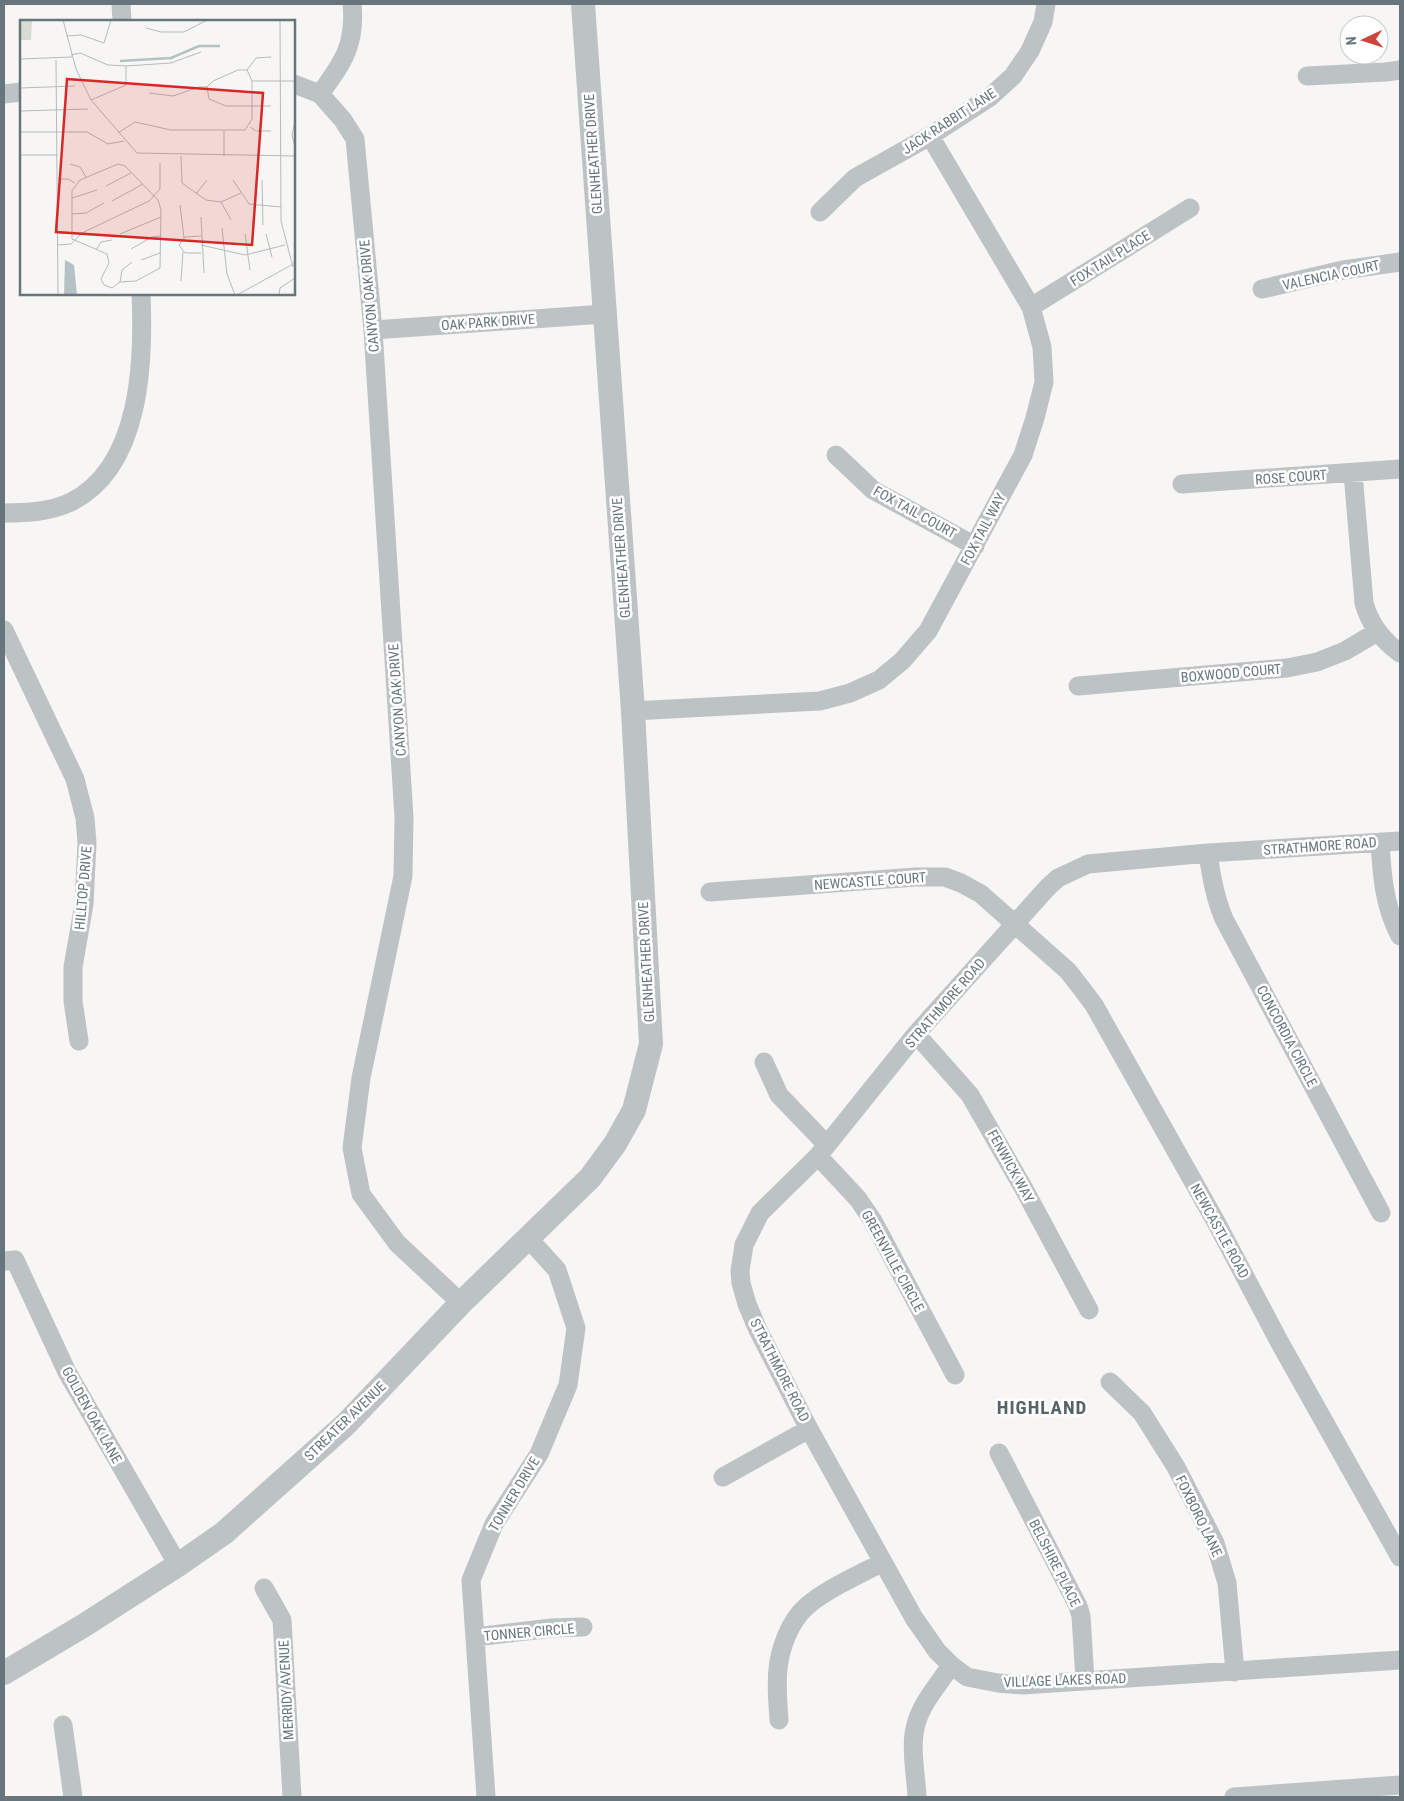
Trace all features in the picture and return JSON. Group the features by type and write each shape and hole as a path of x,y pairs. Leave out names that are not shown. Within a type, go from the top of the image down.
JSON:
{"street":[{"path":"121,4 122,20"},
{"path":"320,94 344,60 351,39 352,4"},
{"name":"GLENHEATHER DRIVE","path":"583,4 633,711 651,1044 634,1110"},
{"name":"JACK RABBIT LANE","path":"820,212 855,178 930,136 990,97 1013,76 1030,51 1044,22 1046,4"},
{"path":"1307,76 1400,70"},
{"name":"CANYON OAK DRIVE","path":"295,84 320,94 343,120 355,139 372,330 404,817 402,876 361,1078 352,1148 361,1194 397,1244 461,1302"},
{"path":"4,94 20,92"},
{"name":"FOX TAIL WAY","path":"633,711 820,701 850,693 879,680 902,661 928,631 1023,454 1036,418 1044,382 1042,347 1031,308 930,136"},
{"name":"FOX TAIL PLACE","path":"1031,308 1190,208"},
{"name":"VALENCIA COURT","path":"1262,290 1344,270 1400,262"},
{"path":"4,512 32,513 70,503 90,490 106,474 116,458 134,406 140,371 141,295"},
{"name":"OAK PARK DRIVE","path":"372,330 604,314"},
{"name":"FOX TAIL COURT","path":"836,455 873,490 975,546"},
{"name":"ROSE COURT","path":"1182,484 1353,474 1400,469"},
{"path":"1353,474 1364,603 1369,619 1377,632 1400,654"},
{"name":"HILLTOP DRIVE","path":"4,630 75,779 85,818 87,843 84,904 73,966 73,1001 79,1041"},
{"name":"BOXWOOD COURT","path":"1078,686 1287,668 1318,662 1345,651 1377,632"},
{"name":"STRATHMORE ROAD","path":"809,1429 758,1330 747,1304 741,1283 740,1271 744,1245 757,1218 823,1150 916,1034 1048,887 1058,878 1088,864 1208,853 1400,841"},
{"path":"1380,842 1383,882 1387,903 1400,936"},
{"name":"CONCORDIA CIRCLE","path":"1208,853 1213,888 1224,919 1381,1213"},
{"name":"NEWCASTLE COURT","path":"710,892 916,877 945,877 981,894 1016,923"},
{"name":"NEWCASTLE ROAD","path":"1016,923 1068,971 1094,1006 1216,1222 1285,1352 1400,1557"},
{"name":"FENWICK WAY","path":"916,1034 970,1095 1089,1310"},
{"name":"GREENVILLE CIRCLE","path":"764,1062 780,1095 823,1150 873,1221 956,1374"},
{"name":"STREATER AVENUE","path":"4,1674 83,1626 224,1533 346,1424 461,1302 590,1178 615,1144 634,1110"},
{"name":"TONNER DRIVE","path":"486,1797 471,1580 494,1524 539,1454 568,1385 576,1328 557,1270 528,1238"},
{"name":"GOLDEN OAK LANE","path":"10,1260 67,1372 178,1565"},
{"name":"FOXBORO LANE","path":"1110,1382 1142,1413 1176,1467 1215,1543 1227,1583 1235,1672"},
{"path":"723,1476 809,1429"},
{"name":"VILLAGE LAKES ROAD","path":"809,1429 914,1618 937,1651 967,1677 998,1684 1023,1685 1400,1660"},
{"name":"BELSHIRE PLACE","path":"999,1454 1080,1611 1085,1680"},
{"path":"779,1720 777,1672 779,1658 784,1642 794,1622 805,1607 883,1562"},
{"name":"MERRIDY AVENUE","path":"264,1588 282,1620 292,1797"},
{"name":"TONNER CIRCLE","path":"475,1637 552,1628 584,1627"},
{"path":"917,1797 914,1733 917,1719 951,1665"},
{"path":"63,1725 73,1797"},
{"path":"1234,1797 1400,1785"}],"district":[{"name":"HIGHLAND","path":"1042,1407"}]}
